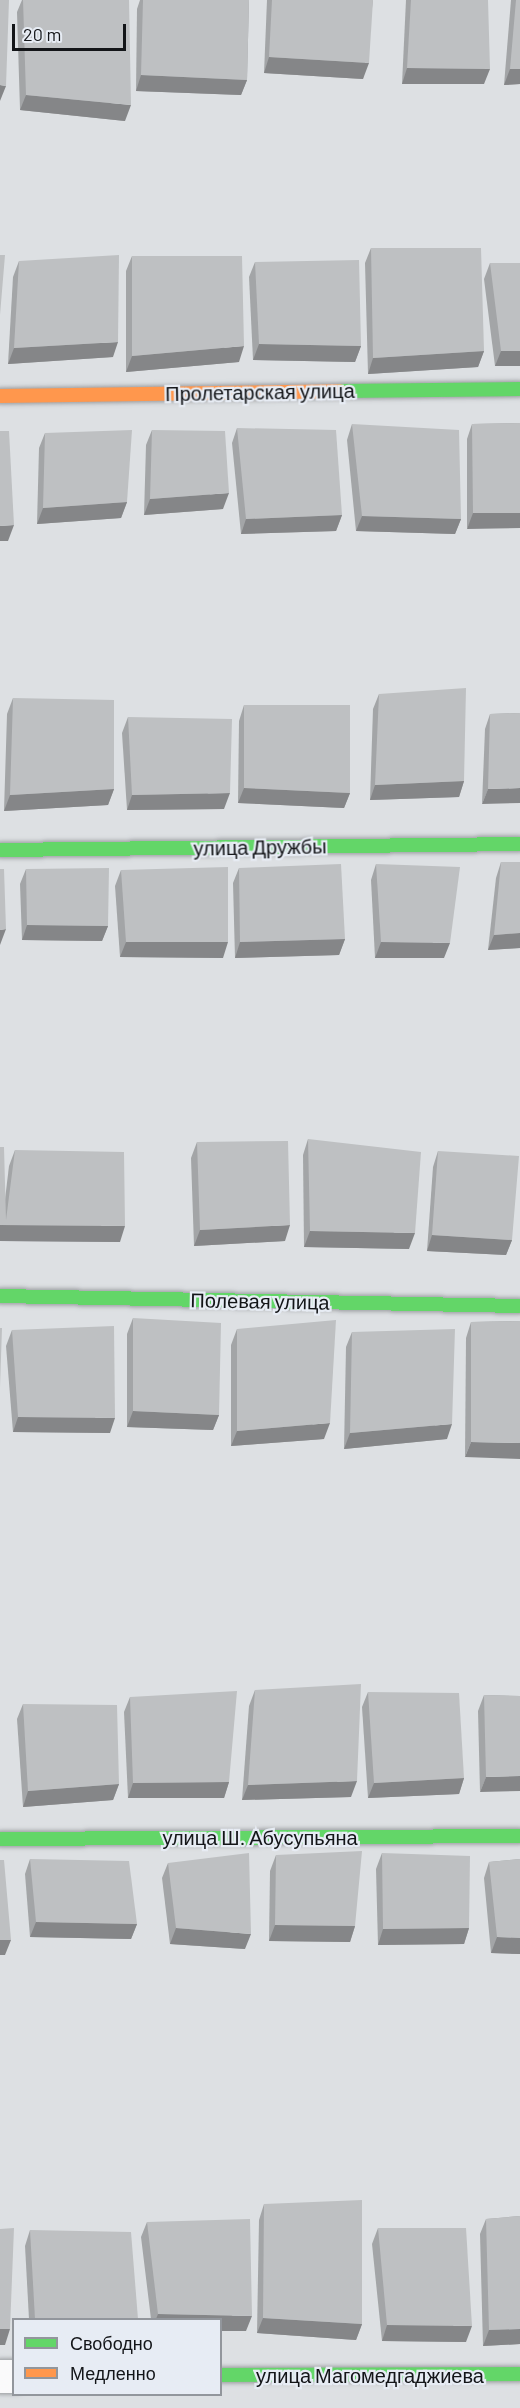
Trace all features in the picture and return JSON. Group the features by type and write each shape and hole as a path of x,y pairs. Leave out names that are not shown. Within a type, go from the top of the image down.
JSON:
{"street":[{"name":"Пролетарская улица","path":"0,396 520,389"},
{"name":"улица Дружбы","path":"0,850 520,844"},
{"name":"Полевая улица","path":"0,1296 520,1306"},
{"name":"улица Ш. Абусупьяна","path":"0,1839 520,1836"},
{"name":"улица Магомедгаджиева","path":"222,2375 520,2374"}],"building":[{"path":"0,0 9,0 6,86 0,85"},
{"path":"23,0 129,0 131,105 26,95"},
{"path":"143,0 249,0 247,80 141,75"},
{"path":"272,0 373,0 369,63 269,57"},
{"path":"411,0 488,0 490,69 407,68"},
{"path":"516,0 520,0 520,69 510,69"},
{"path":"371,248 481,248 484,351 373,358"},
{"path":"0,255 5,255 0,315"},
{"path":"119,255 118,342 14,348 19,261"},
{"path":"132,256 242,256 244,346 132,356"},
{"path":"359,260 361,346 259,344 255,262"},
{"path":"490,263 520,263 520,351 501,351"},
{"path":"520,423 520,513 473,513 472,424"},
{"path":"352,424 459,430 461,519 362,516"},
{"path":"237,428 336,430 342,515 246,519"},
{"path":"132,430 127,502 43,508 45,433"},
{"path":"152,430 225,431 229,493 150,499"},
{"path":"0,431 9,431 14,525 0,526"},
{"path":"466,688 464,781 375,785 379,694"},
{"path":"13,698 114,700 114,789 10,795"},
{"path":"244,705 350,705 350,793 244,788"},
{"path":"520,713 520,788 488,789 490,714"},
{"path":"128,717 232,719 230,793 132,795"},
{"path":"501,862 520,862 520,933 494,935"},
{"path":"341,864 345,939 240,942 239,868"},
{"path":"376,864 460,867 450,943 381,942"},
{"path":"228,867 228,942 126,942 121,870"},
{"path":"109,868 108,926 27,925 26,869"},
{"path":"0,869 4,869 6,929 0,930"},
{"path":"308,1139 421,1152 415,1233 310,1231"},
{"path":"288,1141 290,1225 200,1230 197,1142"},
{"path":"0,1147 4,1147 6,1220 15,1150 124,1152 125,1226 0,1225"},
{"path":"438,1151 519,1156 512,1240 432,1235"},
{"path":"133,1318 221,1323 219,1415 133,1411"},
{"path":"336,1320 330,1423 237,1431 237,1329"},
{"path":"520,1321 520,1443 471,1442 471,1322"},
{"path":"114,1326 115,1418 18,1417 12,1330"},
{"path":"0,1328 2,1328 0,1387"},
{"path":"455,1329 452,1424 350,1433 352,1332"},
{"path":"361,1684 357,1781 248,1785 255,1690"},
{"path":"237,1691 229,1782 133,1783 130,1697"},
{"path":"368,1692 459,1693 464,1778 374,1783"},
{"path":"484,1695 520,1696 520,1776 486,1777"},
{"path":"23,1704 117,1705 119,1784 28,1791"},
{"path":"362,1851 355,1926 275,1925 276,1855"},
{"path":"249,1853 251,1934 176,1928 168,1863"},
{"path":"382,1853 470,1856 469,1928 383,1929"},
{"path":"30,1859 129,1861 137,1924 36,1922"},
{"path":"520,1859 520,1938 497,1937 489,1862"},
{"path":"0,1860 4,1860 11,1940 0,1940"},
{"path":"362,2200 362,2324 263,2318 264,2204"},
{"path":"520,2216 520,2329 489,2330 486,2219"},
{"path":"250,2219 252,2316 158,2314 147,2222"},
{"path":"14,2228 10,2329 0,2329 0,2229"},
{"path":"378,2228 466,2228 472,2326 387,2325"},
{"path":"30,2230 131,2232 138,2318 35,2318"}],"traffic: fast":[{"path":"340,391 520,389"},
{"path":"0,850 520,844"},
{"path":"0,1296 520,1306"},
{"path":"0,1839 520,1836"},
{"path":"222,2375 520,2374"}],"traffic: slow":[{"path":"0,396 340,391"}]}
